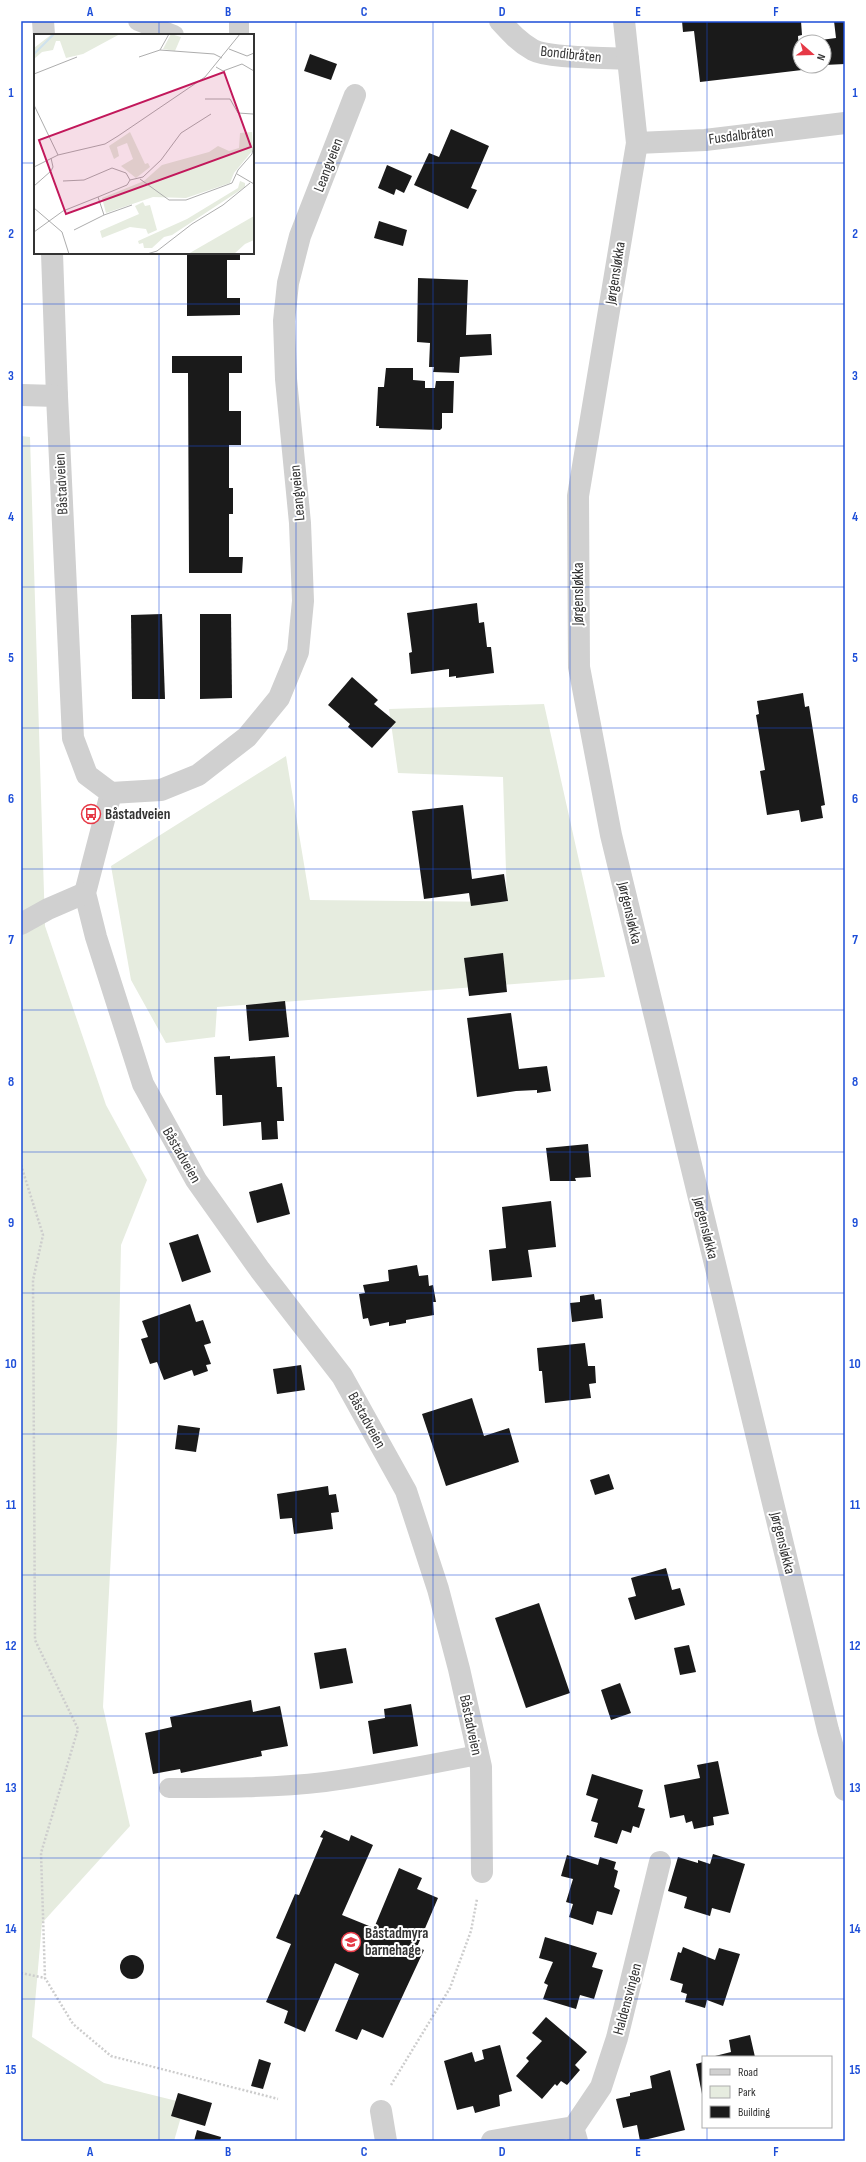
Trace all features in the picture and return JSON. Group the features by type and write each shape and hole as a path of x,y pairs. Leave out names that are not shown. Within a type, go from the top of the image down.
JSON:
{"street":[{"path":"43,21 44,34"},
{"name":"Bondibråten","path":"500,21 514,36 534,50 554,55 628,59"},
{"name":"Jørgensløkka","path":"624,21 637,143 578,496 579,667 611,835 822,1707 845,1790"},
{"name":"Leangveien","path":"111,793 161,790 198,775 248,737 279,698 298,652 303,601 300,523 286,378 284,321 288,283 300,236 355,95"},
{"name":"Fusdalbråten","path":"637,143 705,140 845,123"},
{"name":"Båstadveien","path":"52,254 72,738 87,774 111,793 85,893 98,944 143,1084 196,1180 260,1270 342,1376 406,1491 440,1596 459,1669 481,1767 482,1872"},
{"path":"21,395 57,396"},
{"path":"21,924 48,909 85,893"},
{"name":"Haldensvingen","path":"492,2141 576,2134 601,2087 615,2045 634,1973 660,1862"},
{"path":"380,2111 386,2141"}],"lane":[{"path":"138,21 171,34"},
{"path":"239,21 239,34"},
{"path":"169,1788 250,1787 324,1782 417,1767 478,1755"}],"path":[{"path":"21,1165 43,1235 33,1280 35,1640 78,1729 41,1854 45,1978 73,2024 111,2056 278,2099"},
{"path":"380,2111 390,2086 450,1988 471,1931 482,1872"},
{"path":"21,1973 45,1978"}],"green space":[{"path":"21,436 30,437 45,926 106,1105 147,1180 121,1245 117,1438 103,1707 130,1826 42,1923 32,2037 104,2083 185,2103 174,2141 21,2141"},
{"path":"544,704 605,977 217,1007 215,1037 166,1043 131,980 111,866 286,756 310,900 507,902 503,777 398,773 389,709"}],"building":[{"path":"682,21 801,21 802,34 792,34 792,71 700,82 694,31 683,32"},
{"path":"834,21 845,21 845,64 832,65 832,39 836,38"},
{"path":"310,54 337,64 331,80 304,71"},
{"path":"451,129 489,146 471,188 477,190 468,209 414,185 429,153 439,157"},
{"path":"387,165 412,176 404,193 396,189 394,195 378,188"},
{"path":"379,221 407,230 403,246 374,238"},
{"path":"187,254 240,254 240,260 227,260 227,298 240,298 240,315 187,316"},
{"path":"418,278 468,280 466,335 491,334 492,355 460,357 459,373 433,372 434,367 429,367 430,343 417,342"},
{"path":"172,356 242,356 242,373 229,373 229,411 241,411 241,445 229,445 229,488 233,488 233,514 229,514 229,557 243,557 242,573 189,573 188,373 172,373"},
{"path":"386,368 413,368 413,380 425,381 425,388 435,388 436,381 454,381 453,413 442,413 442,428 440,430 379,428 379,426 376,426 378,387 384,387"},
{"path":"477,603 479,623 484,622 487,647 491,647 494,673 456,678 456,676 449,677 449,669 411,674 409,653 412,652 407,613"},
{"path":"162,614 165,699 132,699 131,615"},
{"path":"200,614 231,614 232,698 200,699"},
{"path":"352,677 378,700 374,704 396,722 372,748 348,727 350,724 328,705"},
{"path":"803,693 805,707 809,706 825,805 821,806 823,818 801,822 799,810 767,815 760,771 765,770 756,715 759,714 757,701"},
{"path":"463,805 472,879 504,874 508,901 471,906 469,893 424,899 412,811"},
{"path":"503,953 507,992 469,996 464,958"},
{"path":"285,1001 289,1037 249,1041 246,1005"},
{"path":"511,1013 519,1069 547,1066 551,1091 537,1093 537,1090 516,1091 477,1097 467,1018"},
{"path":"230,1056 230,1059 275,1056 277,1087 282,1087 284,1121 277,1121 278,1139 262,1140 261,1122 223,1126 222,1095 216,1095 214,1057"},
{"path":"588,1144 591,1177 575,1178 576,1181 550,1181 546,1148"},
{"path":"282,1183 290,1214 257,1223 249,1192"},
{"path":"551,1201 556,1247 528,1250 532,1277 492,1281 489,1250 506,1248 502,1207"},
{"path":"198,1234 211,1272 182,1282 169,1243"},
{"path":"417,1265 419,1276 428,1275 429,1286 433,1285 436,1302 433,1302 434,1315 406,1320 406,1323 389,1326 389,1322 370,1326 368,1318 363,1319 359,1294 365,1293 363,1285 389,1281 388,1270"},
{"path":"594,1294 595,1300 601,1299 603,1318 572,1322 570,1303 580,1302 580,1296"},
{"path":"190,1304 196,1322 203,1320 211,1343 204,1345 211,1364 206,1365 208,1371 194,1376 192,1370 164,1380 157,1362 150,1364 141,1339 148,1337 142,1321"},
{"path":"585,1343 588,1366 595,1366 596,1383 589,1384 591,1398 545,1403 542,1371 539,1371 537,1348"},
{"path":"301,1365 305,1390 277,1394 273,1369"},
{"path":"472,1398 484,1436 509,1428 519,1462 446,1486 422,1414"},
{"path":"178,1425 200,1428 196,1452 175,1449"},
{"path":"609,1474 614,1489 595,1495 590,1480"},
{"path":"328,1486 329,1495 336,1494 339,1512 331,1513 333,1529 294,1534 292,1518 280,1519 277,1494"},
{"path":"666,1568 672,1590 680,1588 685,1605 635,1620 628,1598 636,1596 631,1578"},
{"path":"539,1603 570,1693 526,1708 495,1618"},
{"path":"689,1645 696,1672 680,1675 674,1648"},
{"path":"346,1648 353,1683 320,1689 314,1653"},
{"path":"620,1683 631,1713 611,1720 601,1690"},
{"path":"251,1700 253,1712 280,1706 288,1746 261,1751 262,1756 181,1773 180,1769 153,1774 145,1733 172,1727 170,1717"},
{"path":"411,1704 418,1746 373,1754 368,1721 385,1718 384,1709"},
{"path":"718,1761 729,1814 713,1817 714,1825 694,1829 692,1821 686,1823 684,1815 670,1818 664,1785 700,1778 697,1765"},
{"path":"592,1774 643,1790 638,1807 645,1809 639,1828 633,1826 631,1833 622,1830 617,1844 594,1837 598,1823 591,1821 598,1799 586,1795"},
{"path":"324,1830 349,1841 351,1835 373,1845 342,1915 374,1928 399,1868 422,1878 417,1889 438,1898 417,1947 424,1950 383,2038 362,2029 357,2040 335,2031 359,1974 335,1963 305,2032 284,2023 288,2011 266,2002 291,1944 276,1938 295,1894 299,1895 323,1838 320,1837"},
{"path":"713,1854 745,1864 730,1913 712,1908 710,1916 684,1908 687,1897 668,1891 678,1857 698,1863 698,1860 710,1864"},
{"path":"567,1855 598,1865 600,1857 616,1862 614,1869 618,1871 614,1887 620,1890 612,1915 597,1911 593,1925 569,1917 573,1904 566,1902 573,1879 561,1876"},
{"path":"545,1937 597,1953 592,1967 603,1970 594,1999 580,1995 576,2009 543,1999 548,1985 544,1983 553,1962 539,1958"},
{"path":"683,1947 715,1960 719,1948 740,1954 723,2006 707,2000 705,2008 685,2002 687,1994 681,1992 683,1984 670,1980 678,1952 681,1953"},
{"path":"132,1955 137,1956 143,1962 143,1972 137,1978 132,1979 127,1978 121,1972 120,1967 121,1962 127,1956"},
{"path":"546,2017 587,2052 575,2065 580,2070 567,2085 561,2081 557,2086 555,2084 542,2099 516,2076 529,2061 526,2058 542,2041 532,2033"},
{"path":"750,2035 755,2056 715,2056 731,2052 729,2040"},
{"path":"500,2045 512,2091 499,2095 500,2106 475,2113 473,2106 457,2110 444,2061 472,2052 475,2062 484,2059 482,2050"},
{"path":"259,2059 271,2063 263,2089 251,2086"},
{"path":"702,2062 702,2094 696,2064"},
{"path":"670,2070 685,2130 640,2141 637,2125 623,2128 616,2099 630,2096 630,2093 652,2088 650,2076"},
{"path":"178,2093 212,2103 205,2126 171,2116"},
{"path":"197,2130 221,2137 220,2141 194,2141"}],"place":[{"name":"Båstadveien","path":"91,814"},
{"name":"Båstadmyra barnehage","path":"351,1942"}]}
